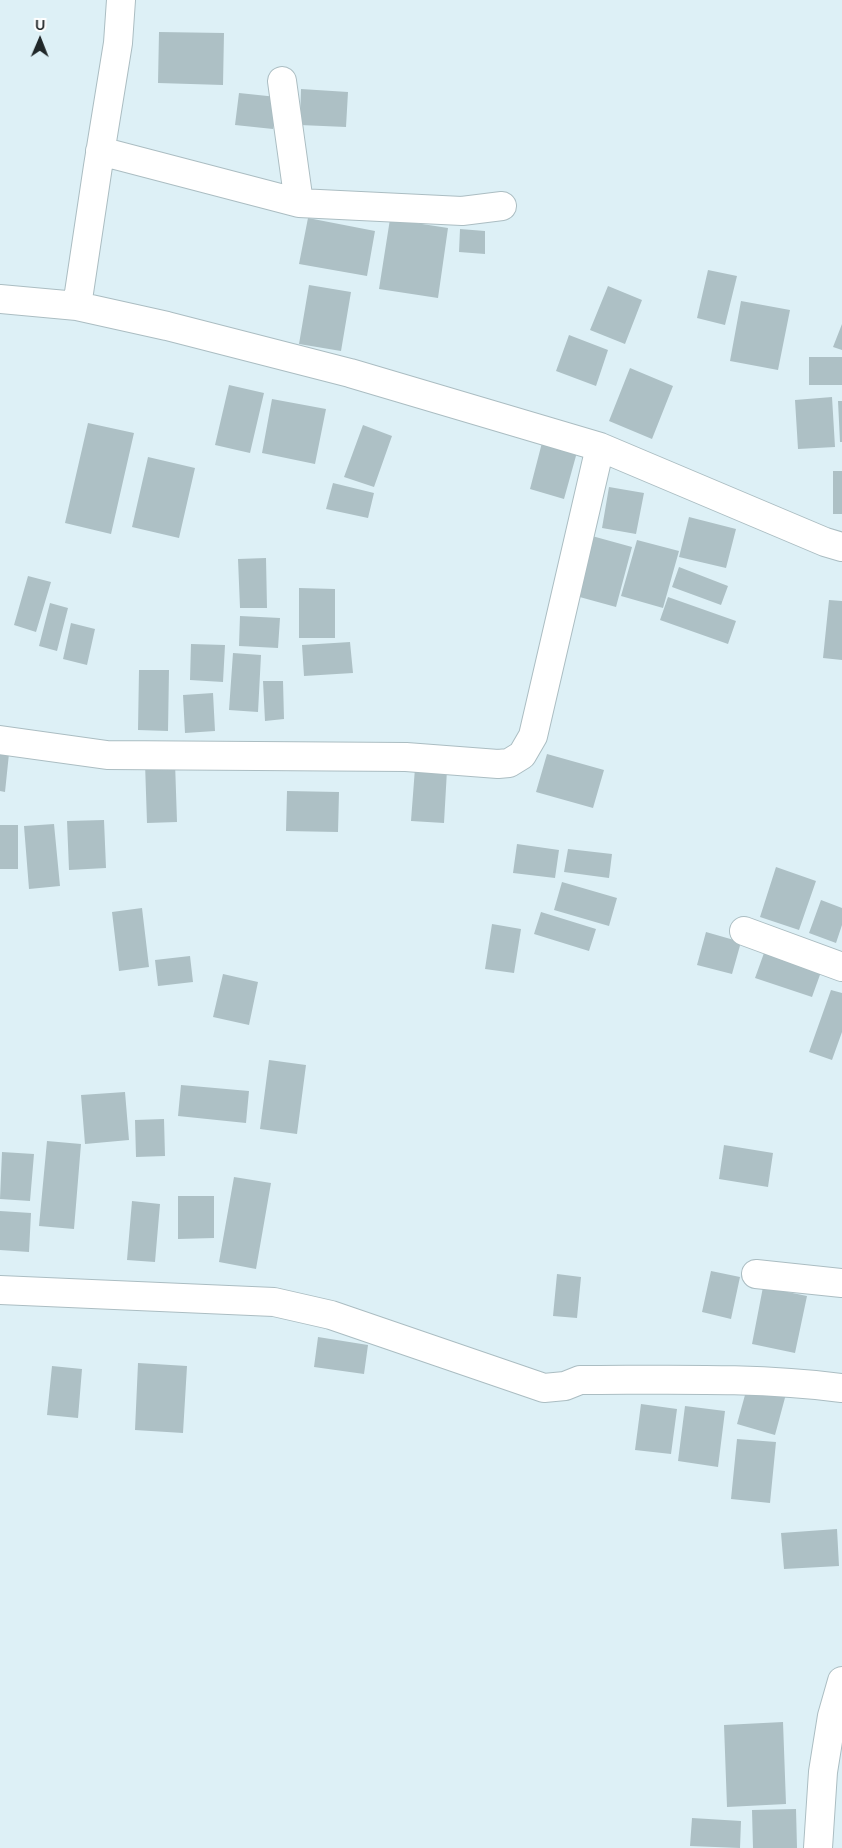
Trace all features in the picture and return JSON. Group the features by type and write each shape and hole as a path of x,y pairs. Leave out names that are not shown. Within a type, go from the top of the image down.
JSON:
{"street":[{"path":"77,306 118,43 121,0"},
{"path":"282,81 298,203"},
{"path":"100,151 298,203 462,211 502,206"},
{"path":"0,299 77,306 168,326 350,373 600,447 833,545"},
{"path":"0,740 107,755 406,756 487,764 514,761 522,755 533,736 600,447"},
{"path":"744,930 842,968"},
{"path":"756,1274 842,1283"},
{"path":"0,1290 274,1302 331,1315 544,1388 565,1386 580,1380 731,1380 808,1384 842,1388"},
{"path":"818,1848 823,1772 832,1716 842,1681"}],"building":[{"path":"159,32 224,33 223,85 158,83"},
{"path":"301,89 348,92 346,127 300,125"},
{"path":"239,93 277,97 273,129 235,125"},
{"path":"308,218 375,231 367,276 299,264"},
{"path":"390,219 448,228 438,298 379,289"},
{"path":"460,229 485,231 485,254 459,252"},
{"path":"708,270 737,276 725,325 697,318"},
{"path":"309,285 351,292 341,351 299,344"},
{"path":"608,286 642,300 625,344 590,330"},
{"path":"741,301 790,310 778,370 730,361"},
{"path":"842,324 842,350 833,347"},
{"path":"569,335 608,350 596,386 556,371"},
{"path":"809,357 842,357 842,385 809,385"},
{"path":"630,368 673,386 652,439 609,421"},
{"path":"229,385 264,393 250,453 215,445"},
{"path":"832,397 835,447 798,449 795,400"},
{"path":"272,399 326,409 315,464 262,453"},
{"path":"838,401 842,401 842,442 840,442"},
{"path":"88,423 134,433 111,534 65,523"},
{"path":"363,425 392,436 374,487 344,477"},
{"path":"544,435 579,445 564,499 530,489"},
{"path":"148,457 195,468 179,538 132,527"},
{"path":"833,471 842,471 842,514 833,514"},
{"path":"333,483 374,493 368,518 326,509"},
{"path":"609,487 644,493 636,534 602,528"},
{"path":"689,517 736,529 726,568 679,557"},
{"path":"592,536 632,547 616,607 576,596"},
{"path":"637,540 679,551 663,608 621,596"},
{"path":"266,558 267,608 240,608 238,559"},
{"path":"679,567 728,586 721,605 672,587"},
{"path":"28,576 51,582 36,632 14,625"},
{"path":"299,588 335,589 335,638 299,638"},
{"path":"668,597 736,621 728,644 660,620"},
{"path":"829,600 842,601 842,660 823,658"},
{"path":"50,603 68,608 57,651 39,646"},
{"path":"240,616 280,618 278,648 239,646"},
{"path":"71,623 95,629 87,665 63,659"},
{"path":"350,642 353,673 304,676 302,645"},
{"path":"191,644 225,645 223,682 190,680"},
{"path":"233,653 261,655 258,712 229,710"},
{"path":"139,670 169,670 168,731 138,730"},
{"path":"263,681 283,681 284,719 265,721"},
{"path":"213,693 215,731 185,733 183,695"},
{"path":"0,744 10,744 5,792 0,791"},
{"path":"547,754 604,770 593,808 536,792"},
{"path":"175,762 177,822 147,823 145,763"},
{"path":"415,768 447,770 444,823 411,821"},
{"path":"287,791 339,792 338,832 286,831"},
{"path":"104,820 106,868 69,870 67,821"},
{"path":"54,824 60,886 29,889 24,826"},
{"path":"0,825 18,825 18,869 0,869"},
{"path":"517,844 559,850 555,878 513,873"},
{"path":"568,849 612,854 609,878 564,872"},
{"path":"776,867 816,881 799,930 760,917"},
{"path":"562,882 617,898 609,926 554,910"},
{"path":"821,900 842,908 842,925 836,943 809,933"},
{"path":"142,908 149,967 119,971 112,912"},
{"path":"541,912 596,929 589,951 534,934"},
{"path":"492,924 521,929 514,973 485,969"},
{"path":"706,932 741,942 732,974 697,965"},
{"path":"764,953 821,972 812,997 755,978"},
{"path":"190,956 193,982 158,986 155,960"},
{"path":"223,974 258,982 249,1025 213,1017"},
{"path":"831,990 842,993 842,1032 832,1060 809,1052"},
{"path":"269,1060 306,1065 297,1134 260,1129"},
{"path":"181,1085 249,1091 246,1123 178,1116"},
{"path":"125,1092 129,1140 85,1144 81,1095"},
{"path":"164,1119 165,1156 136,1157 135,1120"},
{"path":"47,1141 81,1144 74,1229 39,1226"},
{"path":"724,1145 773,1153 768,1187 719,1179"},
{"path":"2,1152 34,1154 30,1201 0,1199"},
{"path":"234,1177 271,1183 256,1269 219,1262"},
{"path":"178,1196 214,1196 214,1238 178,1239"},
{"path":"132,1201 160,1204 155,1262 127,1260"},
{"path":"0,1211 31,1213 29,1252 0,1250"},
{"path":"711,1271 740,1277 731,1319 702,1312"},
{"path":"557,1274 581,1277 577,1318 553,1316"},
{"path":"763,1287 807,1296 795,1353 752,1344"},
{"path":"318,1337 368,1345 364,1374 314,1367"},
{"path":"138,1363 187,1366 183,1433 135,1430"},
{"path":"52,1366 82,1369 78,1418 47,1415"},
{"path":"748,1384 786,1394 775,1435 737,1424"},
{"path":"641,1404 677,1409 671,1454 635,1450"},
{"path":"685,1406 725,1411 718,1467 678,1461"},
{"path":"737,1439 776,1442 770,1503 731,1499"},
{"path":"837,1529 839,1566 784,1569 781,1533"},
{"path":"783,1722 786,1804 727,1807 724,1725"},
{"path":"796,1809 797,1848 753,1848 752,1810"},
{"path":"692,1818 741,1821 740,1848 690,1846"}]}
